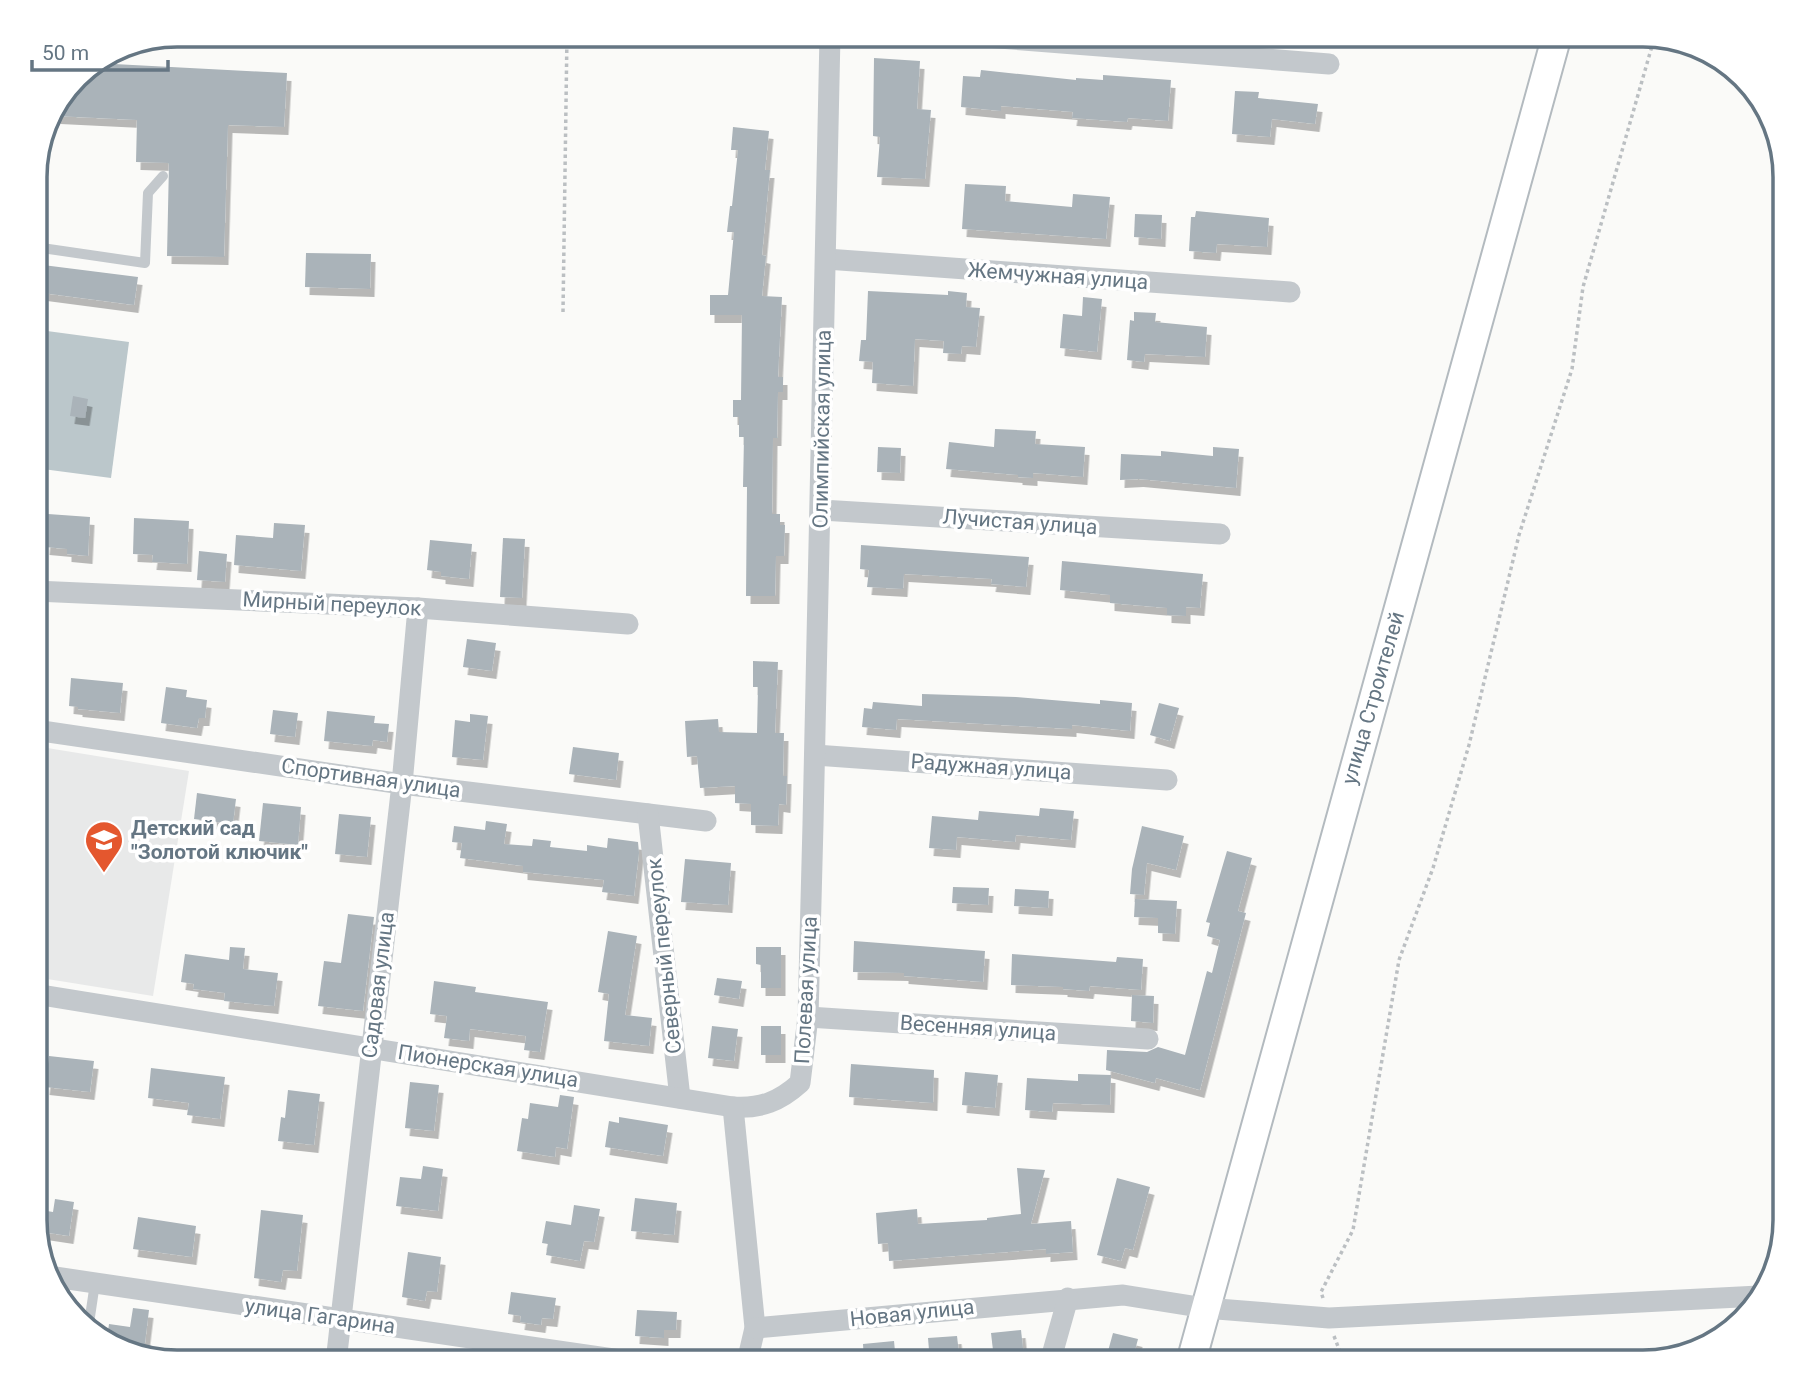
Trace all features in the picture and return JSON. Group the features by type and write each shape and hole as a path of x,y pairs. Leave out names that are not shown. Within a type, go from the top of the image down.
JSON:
{"main road":[{"name":"улица Строителей","path":"1194,1350 1554,47"}],"street":[{"name":"Олимпийская улица","path":"813,824 830,47"},
{"path":"1113,47 1329,64"},
{"name":"Жемчужная улица","path":"826,259 1290,292"},
{"name":"Лучистая улица","path":"821,510 1220,534"},
{"name":"Мирный переулок","path":"48,592 418,608 628,624"},
{"name":"Садовая улица","path":"338,1350 402,784 418,608"},
{"name":"Спортивная улица","path":"48,732 402,784 706,821"},
{"name":"Радужная улица","path":"815,755 1167,780"},
{"name":"Северный переулок","path":"648,814 680,1098"},
{"name":"Полевая улица","path":"733,1107 766,1105 785,1097 800,1083 808,1017 813,824"},
{"name":"Пионерская улица","path":"48,996 733,1107"},
{"name":"Весенняя улица","path":"808,1017 1148,1039"},
{"path":"733,1107 755,1328 750,1350"},
{"name":"улица Гагарина","path":"62,1278 550,1350"},
{"name":"Новая улица","path":"755,1328 1123,1295 1205,1308 1329,1318 1748,1297"},
{"path":"1054,1350 1068,1298"}],"lane":[{"path":"48,249 145,263 148,193 163,176"},
{"path":"90,1316 94,1283"}],"path":[{"path":"563,312 567,47"},
{"path":"1338,1350 1321,1292 1353,1230 1399,960 1433,867 1469,745 1519,535 1572,369 1583,287 1651,48"}],"shaded area":[{"path":"48,331 129,342 111,478 48,470"},
{"name":"Детский сад \"Золотой ключик\"","path":"48,748 189,771 153,996 48,979"}],"building":[{"path":"874,58 920,61 917,109 931,110 925,179 877,177 880,137 873,136"},
{"path":"114,64 287,73 284,127 228,125 224,257 167,256 169,163 136,162 137,120 63,116 85,85"},
{"path":"981,70 1076,80 1103,80 1103,75 1171,80 1168,121 1128,118 1127,122 1072,118 1073,112 1001,106 1001,111 961,107 963,76 980,77"},
{"path":"1235,91 1259,92 1258,98 1318,104 1315,124 1272,119 1270,137 1232,134"},
{"path":"733,127 769,131 765,170 770,170 762,255 766,256 762,296 782,297 778,377 783,377 783,392 778,392 777,438 773,438 772,514 780,514 780,525 785,525 784,556 776,556 775,596 746,596 747,487 743,487 744,437 739,437 739,417 733,417 733,400 741,400 742,315 710,315 710,295 728,295 734,232 727,232 738,150 731,150"},
{"path":"965,184 1006,186 1005,201 1072,207 1073,194 1110,197 1106,239 962,229"},
{"path":"1196,211 1269,218 1267,247 1217,244 1216,253 1189,251 1191,217 1195,217"},
{"path":"1135,214 1162,215 1161,239 1134,237"},
{"path":"306,253 371,254 370,289 305,287"},
{"path":"48,266 138,277 134,305 48,294"},
{"path":"868,291 948,295 948,291 967,293 966,307 980,308 976,347 962,346 961,354 943,353 944,341 915,339 913,386 872,383 873,362 859,361 861,340 866,340"},
{"path":"1083,297 1102,299 1097,352 1060,348 1063,314 1082,316"},
{"path":"1134,312 1156,313 1155,322 1207,327 1205,357 1145,354 1144,362 1127,360 1130,320 1134,321"},
{"path":"73,396 88,399 85,418 70,416"},
{"path":"995,429 1036,431 1035,444 1085,447 1083,477 1033,473 1033,478 946,469 949,442 994,447"},
{"path":"878,447 901,448 900,473 877,472"},
{"path":"1213,447 1239,449 1236,488 1139,479 1120,480 1121,454 1161,456 1161,451 1213,456"},
{"path":"48,514 90,517 88,556 67,554 67,549 48,547"},
{"path":"134,518 189,521 187,564 152,562 153,555 133,554"},
{"path":"274,523 305,525 301,571 234,565 236,535 273,538"},
{"path":"503,538 525,539 522,598 500,597"},
{"path":"430,540 472,544 469,579 441,576 441,572 427,570"},
{"path":"861,545 1029,557 1026,587 991,584 992,579 904,574 903,589 867,587 869,570 860,569"},
{"path":"199,551 227,554 225,582 197,580"},
{"path":"1062,561 1203,574 1200,608 1186,607 1186,616 1167,615 1167,608 1110,603 1110,595 1060,590"},
{"path":"467,639 496,643 492,671 463,667"},
{"path":"753,661 778,662 775,733 784,733 783,776 787,776 786,805 779,804 778,826 751,825 751,804 735,803 735,786 700,788 697,756 687,757 685,721 718,719 719,732 757,733 758,687 753,687"},
{"path":"71,678 123,683 120,713 69,706"},
{"path":"166,687 187,690 186,697 207,700 205,718 199,718 197,728 161,723"},
{"path":"922,694 1016,697 1100,704 1100,700 1132,703 1130,731 1072,725 1072,729 897,719 896,730 862,727 864,708 872,709 873,702 922,706"},
{"path":"1159,703 1179,708 1170,741 1150,735"},
{"path":"273,710 298,713 295,737 270,734"},
{"path":"327,711 375,716 374,723 389,724 387,742 373,740 372,746 324,741"},
{"path":"470,714 488,716 483,760 452,757 455,720 470,722"},
{"path":"573,747 619,753 616,780 569,774"},
{"path":"197,793 236,799 233,824 194,819"},
{"path":"263,803 301,807 298,845 259,841"},
{"path":"1040,808 1074,811 1071,840 1016,835 1015,842 957,837 956,850 929,848 932,816 978,820 979,811 1039,816"},
{"path":"339,814 371,817 367,857 335,854"},
{"path":"486,821 507,824 504,844 532,846 533,839 551,841 550,847 587,851 587,845 607,848 608,838 638,842 634,896 602,892 604,880 523,872 523,866 460,858 462,843 452,842 454,826 485,830"},
{"path":"1142,826 1184,836 1176,870 1147,863 1144,895 1130,894 1132,869"},
{"path":"1227,851 1252,858 1238,911 1246,913 1200,1090 1156,1078 1155,1083 1106,1070 1107,1050 1147,1052 1158,1047 1185,1055 1207,971 1212,973 1220,940 1207,936 1210,923 1206,922"},
{"path":"685,859 731,863 728,905 681,902"},
{"path":"953,887 989,888 988,905 952,903"},
{"path":"1015,889 1049,891 1048,908 1014,906"},
{"path":"1135,899 1177,901 1175,934 1158,933 1158,918 1134,917"},
{"path":"348,914 374,917 363,1011 318,1006 324,961 341,963"},
{"path":"608,931 637,936 625,1015 652,1018 649,1046 604,1041 609,994 598,992"},
{"path":"854,941 985,951 983,982 904,976 904,973 853,972"},
{"path":"230,947 245,948 243,969 278,973 274,1006 224,1001 225,993 193,989 194,984 181,982 185,954 229,960"},
{"path":"756,947 781,947 781,988 761,988 761,965 756,964"},
{"path":"1012,954 1116,962 1117,957 1143,959 1141,990 1090,986 1089,991 1011,985"},
{"path":"717,978 742,981 739,999 714,995"},
{"path":"434,981 476,987 475,992 548,1002 540,1052 524,1050 526,1036 470,1029 469,1041 444,1038 447,1016 430,1014"},
{"path":"1132,995 1154,996 1153,1023 1131,1021"},
{"path":"712,1026 738,1029 734,1061 708,1058"},
{"path":"761,1026 781,1026 781,1055 761,1055"},
{"path":"49,1056 94,1061 90,1092 48,1087"},
{"path":"851,1064 934,1070 933,1103 849,1097"},
{"path":"151,1068 225,1077 220,1119 187,1115 189,1103 148,1098"},
{"path":"965,1072 998,1075 995,1108 962,1105"},
{"path":"1078,1074 1111,1075 1110,1105 1053,1103 1052,1112 1025,1110 1027,1078 1078,1081"},
{"path":"410,1082 439,1085 434,1131 405,1128"},
{"path":"288,1090 320,1094 314,1145 278,1141 281,1117 285,1118"},
{"path":"560,1095 574,1097 567,1149 556,1147 555,1157 517,1151 522,1118 528,1119 530,1103 558,1107"},
{"path":"619,1117 668,1125 663,1156 605,1147 609,1121 619,1123"},
{"path":"423,1166 443,1169 438,1211 396,1206 400,1177 421,1179"},
{"path":"1017,1168 1045,1170 1031,1224 1071,1221 1073,1252 1046,1254 1046,1249 889,1261 888,1243 878,1244 876,1213 917,1209 918,1224 987,1220 1021,1214"},
{"path":"1117,1178 1150,1187 1133,1250 1125,1248 1121,1261 1097,1255"},
{"path":"635,1198 677,1203 674,1235 631,1231"},
{"path":"55,1199 74,1202 69,1236 49,1233 48,1211 53,1212"},
{"path":"574,1205 600,1209 594,1242 584,1241 580,1261 546,1255 548,1244 542,1243 546,1221 571,1225"},
{"path":"261,1210 303,1215 297,1271 283,1270 281,1282 254,1278"},
{"path":"138,1217 196,1226 192,1257 133,1249"},
{"path":"408,1252 441,1257 437,1292 427,1291 425,1301 402,1297"},
{"path":"511,1292 556,1298 553,1319 542,1318 541,1325 520,1322 521,1316 508,1314"},
{"path":"133,1308 149,1310 145,1345 108,1330 109,1324 130,1327"},
{"path":"637,1310 677,1312 676,1330 664,1330 664,1338 635,1336"},
{"path":"1021,1330 1023,1350 993,1350 991,1333"},
{"path":"1113,1333 1138,1339 1135,1350 1108,1350"},
{"path":"957,1336 959,1350 929,1350 928,1338"},
{"path":"894,1341 895,1350 863,1350 863,1344"}],"place":[{"name":"Детский сад \"Золотой ключик\"","path":"104,874"}]}
